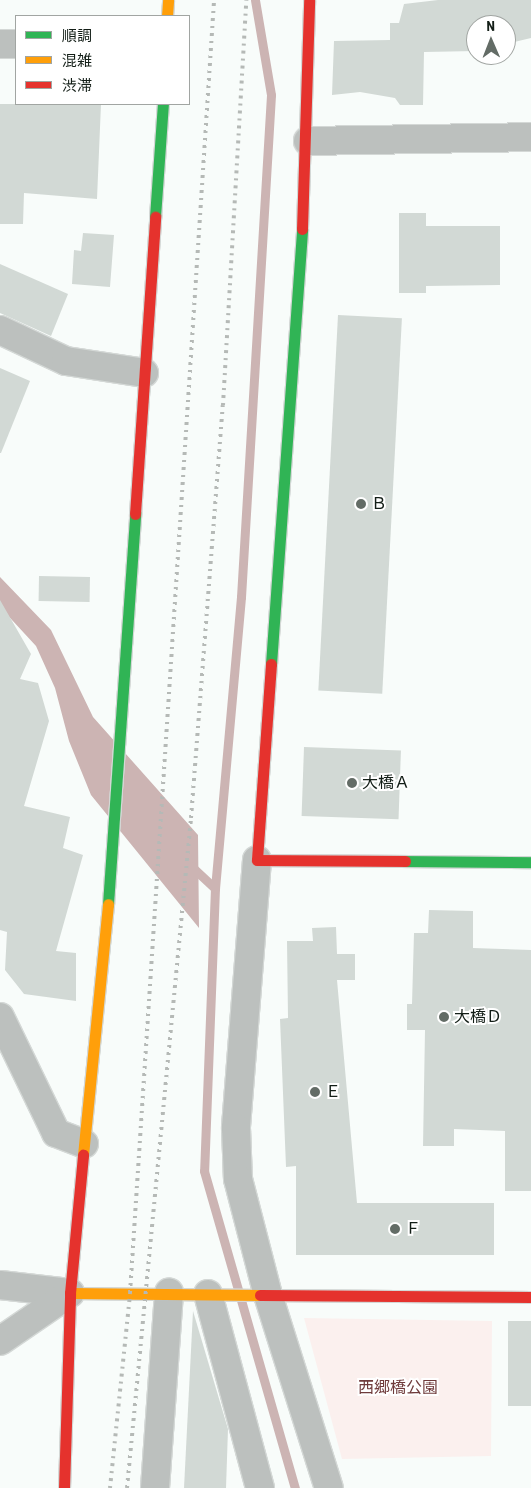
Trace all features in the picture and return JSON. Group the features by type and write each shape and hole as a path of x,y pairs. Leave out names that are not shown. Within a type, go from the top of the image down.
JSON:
{"street":[{"path":"167,15 168,0"},
{"path":"309,0 308,141 236,1128 238,1179 266,1295 329,1488"},
{"path":"0,44 15,44"},
{"path":"64,1488 70,1293 109,890 163,105"},
{"path":"308,141 531,137"},
{"path":"0,330 66,361 144,373"},
{"path":"257,860 531,862"},
{"path":"0,1017 56,1133 84,1144"},
{"path":"0,1285 70,1293 531,1297"},
{"path":"0,1341 70,1293"},
{"path":"155,1488 170,1293"},
{"path":"214,1294 260,1488"}],"green space":[{"name":"西郷橋公園","path":"304,1318 492,1321 491,1456 342,1459"}],"shaded area":[{"path":"0,577 51,630 93,717 198,835 199,928 91,795 69,741 55,688 36,646 0,607"}],"building":[{"path":"438,0 531,0 531,38 516,42 516,15 466,15 466,51 424,52 423,105 400,105 395,98 360,92 332,95 334,41 390,40 390,23 399,23 404,4"},
{"path":"0,104 101,105 97,199 24,193 23,224 0,224"},
{"path":"399,213 426,213 426,226 500,226 500,285 426,286 426,293 399,293"},
{"path":"83,233 114,235 110,287 72,284 74,250 81,251"},
{"path":"0,264 68,294 51,336 0,313"},
{"name":"Ｂ","path":"338,315 402,318 382,694 318,690"},
{"path":"0,368 30,381 1,453 0,453"},
{"path":"39,576 90,577 90,602 39,601"},
{"path":"0,600 31,654 20,679 38,683 49,721 24,806 70,817 63,848 83,855 56,951 76,953 76,1001 24,994 5,970 7,932 0,930"},
{"name":"大橋Ａ","path":"304,747 401,750 399,819 302,816"},
{"path":"429,910 473,911 473,948 531,950 531,1191 505,1191 505,1131 454,1129 454,1146 423,1146 425,1030 407,1030 407,1004 412,1004 414,933 428,933"},
{"path":"336,927 337,954 355,954 355,980 337,980 357,1203 494,1203 494,1255 296,1255 296,1166 286,1167 280,1019 288,1018 287,941 313,941 312,928"},
{"path":"193,1311 228,1429 226,1488 184,1488"},
{"path":"508,1321 531,1321 531,1406 508,1406"}],"waterway":[{"path":"255,0 271,95 241,597 215,888 204,1171 295,1488"},
{"path":"191,866 215,888"}],"railway":[{"path":"110,1488 130,1293 214,0"},
{"path":"127,1488 191,818 223,405 246,0"}],"traffic: fast":[{"path":"155,217 163,105"},
{"path":"271,664 302,229"},
{"path":"108,904 135,514"},
{"path":"405,861 531,862"}],"traffic: slow":[{"path":"167,15 168,0"},
{"path":"83,1155 108,904"},
{"path":"70,1293 260,1295"}],"traffic: jam":[{"path":"302,229 309,0"},
{"path":"135,514 155,217"},
{"path":"271,664 257,860 405,861"},
{"path":"64,1488 70,1293 83,1155"},
{"path":"260,1295 531,1297"}],"place":[{"name":"Ｂ","path":"361,504"},
{"name":"大橋Ａ","path":"352,783"},
{"name":"大橋Ｄ","path":"444,1017"},
{"name":"Ｅ","path":"315,1092"},
{"name":"Ｆ","path":"395,1229"}]}
